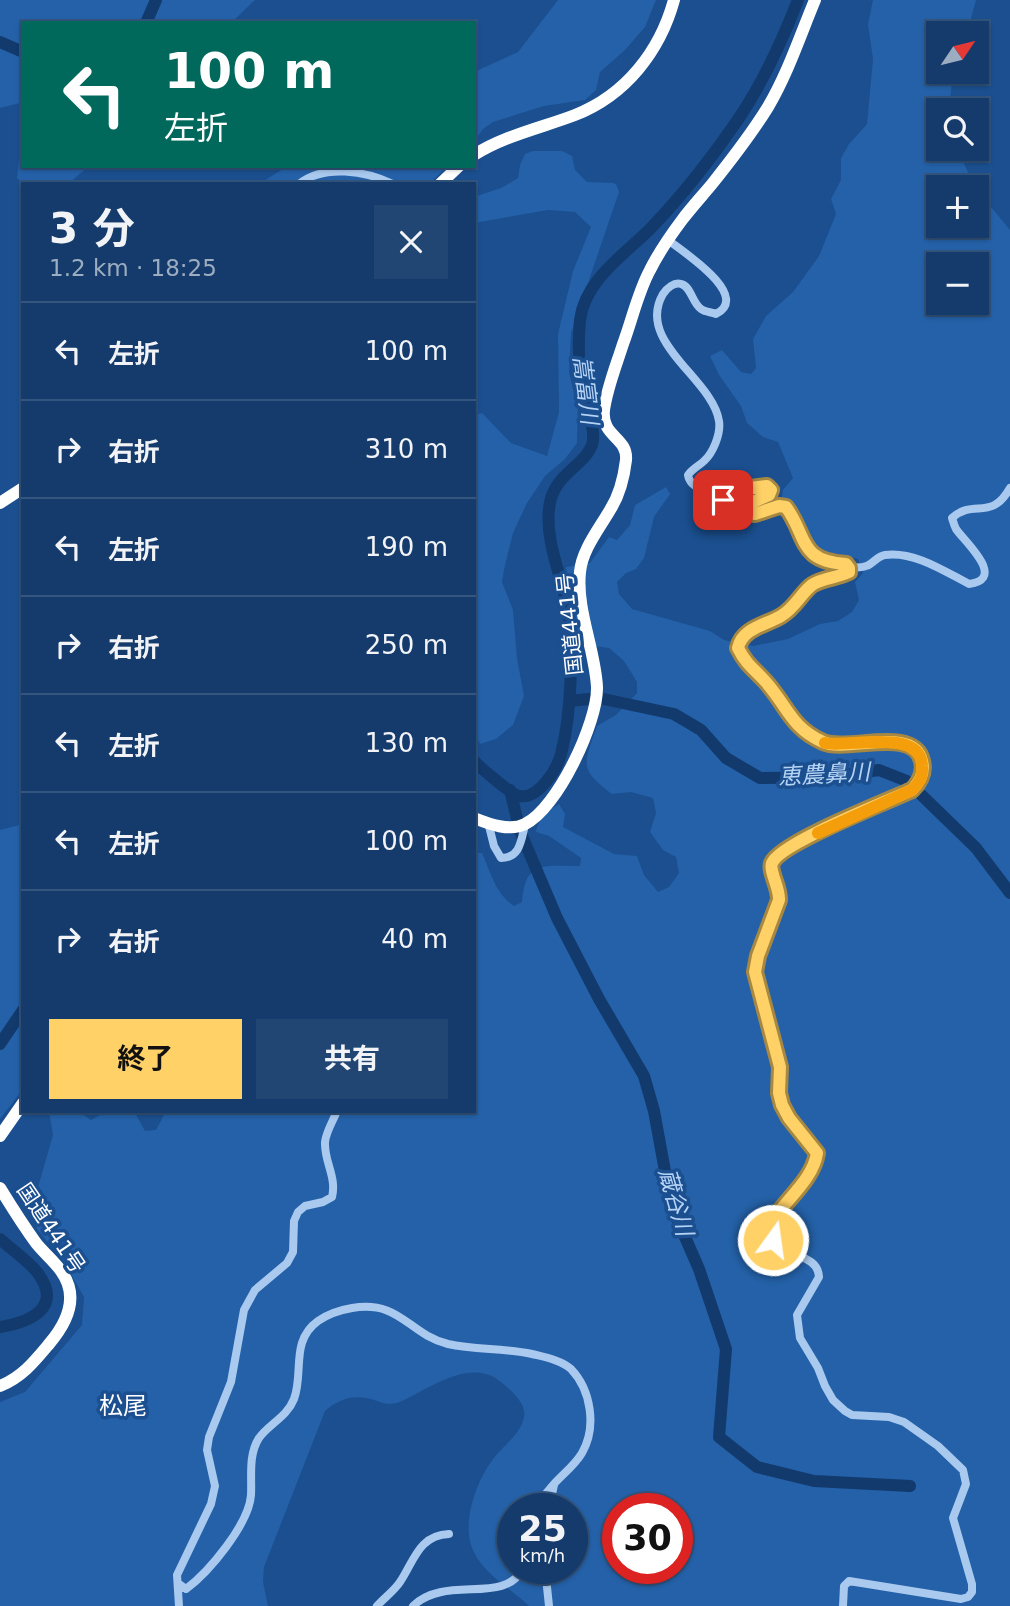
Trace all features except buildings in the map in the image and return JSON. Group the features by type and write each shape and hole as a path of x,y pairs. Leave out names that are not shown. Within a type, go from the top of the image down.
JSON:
{"highway":[{"path":"476,154 489,145 520,133 576,115 620,89 650,56 663,33 674,0"},
{"name":"国道441号","path":"525,825 558,791 581,750 594,706 597,690 580,572 583,560 612,508 621,485 625,449 619,440 609,433 604,424 604,412 617,363 649,271 668,240 767,108 786,75 815,0"},
{"path":"442,182 457,168"},
{"path":"0,503 21,489"},
{"path":"476,819 516,828 525,825"},
{"path":"0,1136 21,1106"},
{"name":"国道441号","path":"0,1188 35,1241 67,1280 71,1295 70,1311 61,1329 27,1370 15,1380 0,1386"}],"street":[{"path":"301,182 326,172 337,171 389,182"},
{"path":"668,240 720,283 727,295 722,311 716,314 703,310 696,304 687,288 681,284 674,285 662,296 659,309 663,339 700,386 719,420 719,433 713,450 705,461 692,469 688,475 689,480 706,492 708,501 717,503 734,490 767,486 771,490 769,495 753,502 749,508 751,513 779,506 786,507 810,554 830,562 846,564 849,568"},
{"path":"849,568 866,566 881,555 893,555 917,559 969,584 974,583 984,570 982,560 956,529 952,518 958,513 996,506 1010,488"},
{"path":"843,1606 844,1586 849,1581 961,1599 972,1592 953,1518 966,1484 963,1470 938,1446 904,1422 888,1417 852,1415 833,1400 800,1338 796,1323 797,1315 819,1277 819,1272 812,1263 779,1248 770,1230 779,1210 816,1162 817,1153 782,1105 779,1093 780,1067 755,972 758,956 779,900 780,891 771,867 772,862 794,844 912,790 920,782 922,761 918,751 912,746 897,743 827,744 813,737 789,716 764,679 746,664 738,648 743,635 783,615 800,601 810,586 841,576 849,572 849,568"},
{"path":"488,822 494,846 501,858 511,858 516,854 525,825"},
{"path":"179,1606 177,1575 211,1504 215,1486 207,1450 209,1437 231,1382 244,1310 256,1290 287,1263 293,1252 294,1221 298,1212 305,1206 332,1197 334,1186 325,1140 336,1113"},
{"path":"179,1584 186,1588 191,1585 218,1556 239,1527 249,1510 254,1449 260,1437 277,1422 295,1397 299,1351 305,1335 315,1323 343,1310 368,1306 384,1308 446,1343 531,1354 558,1361 569,1368 584,1390 590,1406 591,1423 582,1453 546,1493"},
{"path":"552,1493 555,1482"},
{"path":"377,1606 400,1583 422,1545 430,1538 449,1534"},
{"path":"512,1594 518,1584"},
{"path":"547,1584 549,1606"},
{"path":"412,1606 418,1600 428,1597 453,1600"},
{"path":"434,1606 441,1598"}],"shaded area":[{"path":"0,0 255,0 233,21 21,21 21,117 20,103 0,108"},
{"path":"558,0 656,0 645,27 625,50 600,72 596,90 585,100 544,106 493,122 483,129 476,139 476,71 518,52"},
{"path":"873,0 976,0 970,21 926,21 926,84 952,84 950,98 926,98 926,161 963,161 969,175 926,175 926,238 989,238 989,205 1010,230 1010,1606 529,1606 503,1584 588,1584 588,1493 497,1493 497,1579 492,1575 472,1547 469,1524 472,1502 486,1469 520,1427 524,1412 516,1396 498,1380 488,1375 467,1373 444,1380 396,1403 387,1404 354,1397 342,1400 325,1411 264,1567 263,1582 268,1606 0,1606 0,1402 25,1392 82,1325 84,1297 63,1260 37,1229 32,1208 53,1135 49,1113 81,1113 91,1120 103,1113 135,1113 145,1131 156,1130 165,1113 476,1113 476,853 482,853 502,895 514,906 522,902 524,888 533,872 548,866 580,866 581,858 549,836 536,832 544,815 559,804 565,814 563,827 614,854 637,856 644,875 658,892 669,887 679,873 676,857 663,850 650,832 656,813 653,798 631,792 612,794 589,772 587,758 597,726 616,715 637,693 637,682 624,661 609,648 580,644 574,630 566,567 590,563 609,537 617,540 630,525 635,505 666,487 670,494 654,517 644,558 636,569 626,573 617,582 619,594 632,609 710,631 724,640 753,646 788,639 820,624 838,621 852,612 859,600 855,582 863,573 858,559 815,549 782,497 783,490 793,478 778,442 763,437 747,423 741,406 719,375 710,356 722,350 741,372 751,374 756,368 753,339 766,316 793,292 819,256 836,214 831,199 841,180 841,158 849,144 867,124 873,59 868,24"},
{"path":"21,140 21,168 87,168 70,182 22,182 17,178"},
{"path":"533,151 562,151 572,156 575,170 587,182 613,183 619,192 571,333 569,372 578,410 577,443 565,459 545,476 527,503 513,533 505,565 502,582 513,610 517,658 524,696 513,725 496,739 480,744 476,734 476,414 482,413 511,443 547,456 559,412 558,334 573,271 591,227 575,212 548,210 476,223 476,196 501,188 518,178 525,154"},
{"path":"285,168 446,168 431,182 262,182"},
{"path":"21,825 21,1092 0,1119 0,830"}],"waterway":[{"path":"147,21 156,0"},
{"name":"嵩富川","path":"476,763 515,794 526,796 534,793 547,781 562,750 567,719 571,649 567,604 550,537 549,509 556,487 588,453 592,445 592,426 583,393 580,366 579,329 583,306 597,280 674,203 729,132 764,75 798,0"},
{"path":"0,42 21,51"},
{"name":"恵農鼻川","path":"569,701 599,698 674,714 701,730 726,758 760,778 830,777 879,770 907,781 976,848 1010,893"},
{"name":"蔵谷川","path":"510,790 520,831 557,918 599,999 644,1076 678,1221 699,1269 726,1349 719,1437 757,1467 814,1481 910,1486"},
{"name":"嵩富川","path":"0,1044 21,1013"},
{"name":"嵩富川","path":"0,1239 37,1272 47,1295 40,1311 32,1317 0,1327"}],"slow traffic":[{"path":"818,833 912,790 920,782 922,774 922,761 918,751 912,746 878,742 825,743"}],"district":[{"name":"松尾","path":"123,1406"}],"route":[{"path":"723,500 734,490 767,486 771,490 769,495 753,502 749,508 751,513 779,506 786,507 810,554 830,562 846,564 849,568 849,572 833,580 810,586 800,601 783,615 743,635 738,648 746,664 764,679 800,728 813,737 827,744 878,742 912,746 918,751 922,761 920,782 912,790 794,844 772,862 771,867 780,891 779,900 758,956 755,972 780,1067 779,1093 782,1105 817,1153 816,1162 809,1173 771,1223 773,1240"}]}
